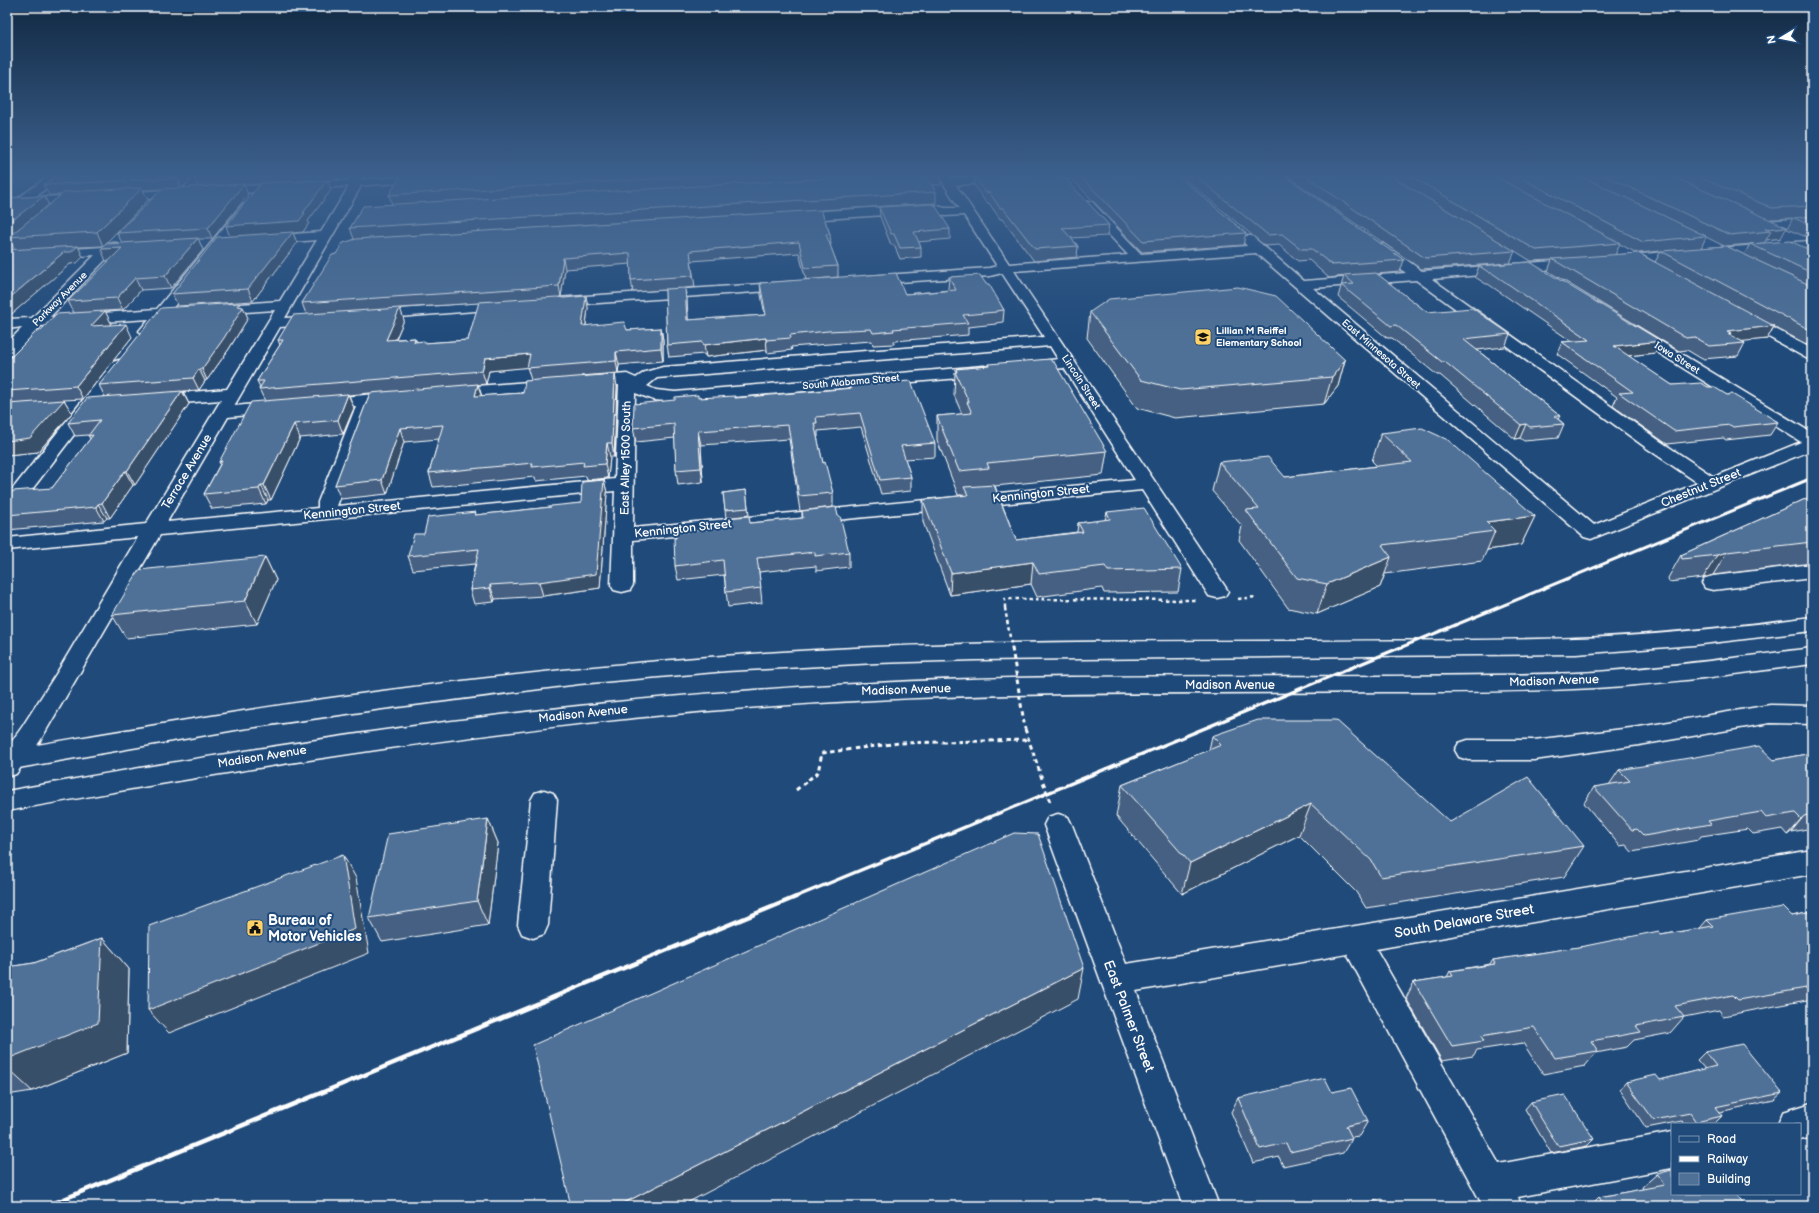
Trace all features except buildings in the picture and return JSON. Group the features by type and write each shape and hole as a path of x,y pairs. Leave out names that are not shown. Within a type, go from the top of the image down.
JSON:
{"street":[{"path":"7,509 160,314 211,244 222,232"},
{"name":"Terrace Avenue","path":"9,762 31,734 152,532 285,305 334,232"},
{"name":"Lincoln Street","path":"980,232 1148,484 1217,591"},
{"path":"1113,232 1138,258"},
{"name":"East Minnesota Street","path":"1239,232 1591,533"},
{"path":"1779,232 1810,246"},
{"name":"Parkway Avenue","path":"7,352 122,235"},
{"path":"1367,239 1651,443 1712,484"},
{"path":"250,241 325,247"},
{"path":"1701,241 1743,262"},
{"path":"211,244 234,242"},
{"path":"1606,261 1810,246"},
{"path":"7,257 141,248"},
{"path":"1616,248 1656,270"},
{"path":"852,281 990,272 1004,268 1259,249"},
{"path":"1510,255 1550,280"},
{"path":"1301,285 1590,262"},
{"path":"539,303 805,285"},
{"path":"358,316 523,304"},
{"path":"197,311 285,305"},
{"path":"1731,310 1812,355"},
{"path":"7,324 182,312"},
{"path":"275,323 335,318"},
{"name":"Iowa Street","path":"1617,321 1812,442"},
{"path":"438,394 632,383 663,372 1053,341"},
{"name":"South Alabama Street","path":"632,383 654,396 675,397 1068,363"},
{"name":"East Alley 1500 South","path":"622,585 625,484 632,383"},
{"path":"141,401 232,394"},
{"path":"223,412 414,396"},
{"path":"327,514 328,502 367,400"},
{"path":"66,406 111,403"},
{"name":"Chestnut Street","path":"1591,533 1812,442"},
{"name":"Kennington Street","path":"152,532 625,484"},
{"name":"Kennington Street","path":"624,535 1148,484"},
{"path":"7,560 14,544 152,532"},
{"path":"1713,583 1812,571"},
{"path":"9,762 224,723 381,700 574,677 710,665 776,660 948,652 1576,646 1680,640 1812,624"},
{"name":"Madison Avenue","path":"7,801 197,767 388,738 569,715 766,697 926,689 1084,685 1534,682 1664,674 1812,656"},
{"path":"1468,750 1534,750 1639,736 1770,714 1810,717"},
{"path":"533,926 544,800"},
{"name":"East Palmer Street","path":"1058,825 1201,1206"},
{"name":"South Delaware Street","path":"1116,980 1812,862"},
{"path":"1355,940 1497,1195 1671,1150"},
{"path":"1799,1123 1812,1120"}],"path":[{"path":"1236,599 1256,597"},
{"path":"1058,825 1025,729 1005,608 1005,599 1202,600"},
{"path":"796,790 818,772 822,753 899,743 1029,740"}],"railway":[{"path":"1397,649 1812,478"},
{"path":"793,898 1399,648"},
{"path":"47,1206 796,897"}],"place":[{"name":"Lillian M Reiffel Elementary School","path":"1203,337"},
{"name":"Bureau of Motor Vehicles","path":"255,928"}]}
